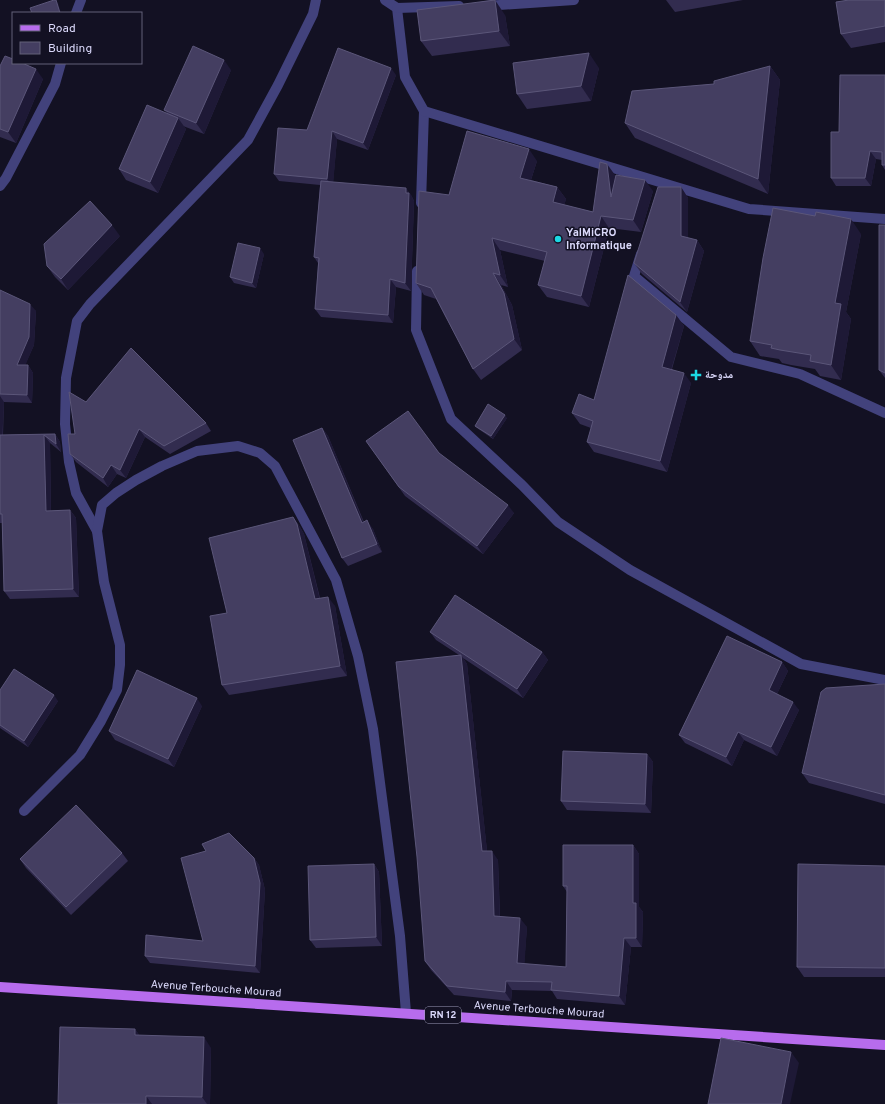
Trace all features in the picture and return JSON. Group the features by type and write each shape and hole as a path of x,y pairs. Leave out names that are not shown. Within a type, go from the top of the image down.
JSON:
{"main road":[{"name":"Avenue Terbouche Mourad","path":"0,987 885,1045"}],"street":[{"path":"76,12 81,0"},
{"path":"97,531 76,493 69,462 65,424 66,378 77,321 90,304 248,140 278,85 313,14 316,0"},
{"path":"384,0 397,8 472,6 574,0"},
{"path":"397,8 405,77 424,111 421,216"},
{"path":"0,186 6,178 55,84 61,64"},
{"path":"424,111 662,187 749,209 885,219"},
{"path":"643,248 634,276 731,356 800,374 885,413"},
{"path":"418,262 416,330 451,419 522,485 558,522 630,570 801,664 885,680"},
{"path":"24,811 80,755 101,721 117,690 120,665 120,645 104,582 97,531 102,505 116,493 136,480 162,466 197,451 238,446 260,453 275,466 336,580 358,656 373,729 400,936 406,1013"}],"building":[{"path":"56,0 60,12 32,12 30,8"},
{"path":"495,0 499,31 421,41 417,10"},
{"path":"849,0 885,0 885,26 841,34 836,2"},
{"path":"193,46 224,60 196,123 164,110"},
{"path":"338,48 391,68 363,143 332,131 327,179 274,174 278,128 307,130"},
{"path":"589,53 581,86 517,94 513,63"},
{"path":"5,56 12,59 12,64 24,64 36,69 8,132 0,129 0,66"},
{"path":"770,66 758,179 625,123 632,91 714,84 714,81"},
{"path":"840,75 885,75 885,165 882,165 882,152 870,151 865,178 831,178 831,132 839,132"},
{"path":"147,105 178,118 150,182 119,169"},
{"path":"467,131 529,149 520,178 557,187 553,202 593,212 600,162 607,164 611,197 616,175 645,180 633,220 601,216 581,296 538,285 547,252 492,238 500,275 493,273 504,293 514,339 473,369 431,288 416,283 419,191 449,195"},
{"path":"321,181 406,188 406,193 409,193 405,283 390,279 388,315 315,309 319,258 314,257"},
{"path":"658,187 681,187 681,236 697,240 680,302 634,263"},
{"path":"90,201 112,225 61,279 47,266 44,244"},
{"path":"773,208 815,216 816,212 851,219 835,303 841,304 831,365 810,361 811,355 771,348 772,345 750,341 763,258"},
{"path":"879,225 885,225 885,373 879,370"},
{"path":"238,243 260,248 252,283 230,277"},
{"path":"628,275 676,315 662,367 684,373 660,461 587,442 593,421 572,413 579,394 594,400"},
{"path":"0,290 30,304 29,337 17,365 28,365 27,395 0,394"},
{"path":"131,348 206,423 164,446 139,429 120,470 111,465 103,478 70,454 68,434 75,434 69,392 86,402"},
{"path":"488,404 505,415 491,436 475,426"},
{"path":"408,411 439,453 508,505 477,546 399,487 366,441"},
{"path":"322,428 362,523 367,520 377,544 342,558 293,440"},
{"path":"55,434 56,444 44,435 46,511 70,510 73,589 4,591 2,514 0,514 0,435"},
{"path":"293,517 297,524 315,599 328,597 340,666 222,685 210,616 227,613 209,538"},
{"path":"455,595 542,652 517,689 430,632"},
{"path":"727,636 782,662 769,690 793,702 771,747 738,732 726,757 679,735"},
{"path":"461,655 482,851 492,851 494,916 520,918 517,963 566,967 567,886 563,886 563,845 633,845 633,903 636,903 636,938 624,938 619,996 551,990 552,982 506,981 505,992 447,986 425,961 417,857 396,662"},
{"path":"14,669 54,695 24,741 0,725 0,690"},
{"path":"137,670 197,698 168,759 109,731"},
{"path":"885,684 885,795 802,773 821,692 826,688"},
{"path":"563,751 647,754 645,804 561,801"},
{"path":"76,805 122,853 66,907 20,859"},
{"path":"229,833 254,858 260,883 255,966 145,956 146,935 203,941 181,858 206,851 202,844"},
{"path":"374,864 376,937 310,940 308,866"},
{"path":"798,864 885,866 885,968 797,967"},
{"path":"60,1027 135,1029 135,1035 204,1037 202,1097 146,1096 146,1104 58,1104"},
{"path":"721,1038 791,1052 781,1104 708,1104"}],"place":[{"name":"YalMiCRO Informatique","path":"558,239"},
{"name":"مدوحة","path":"696,375"}]}
